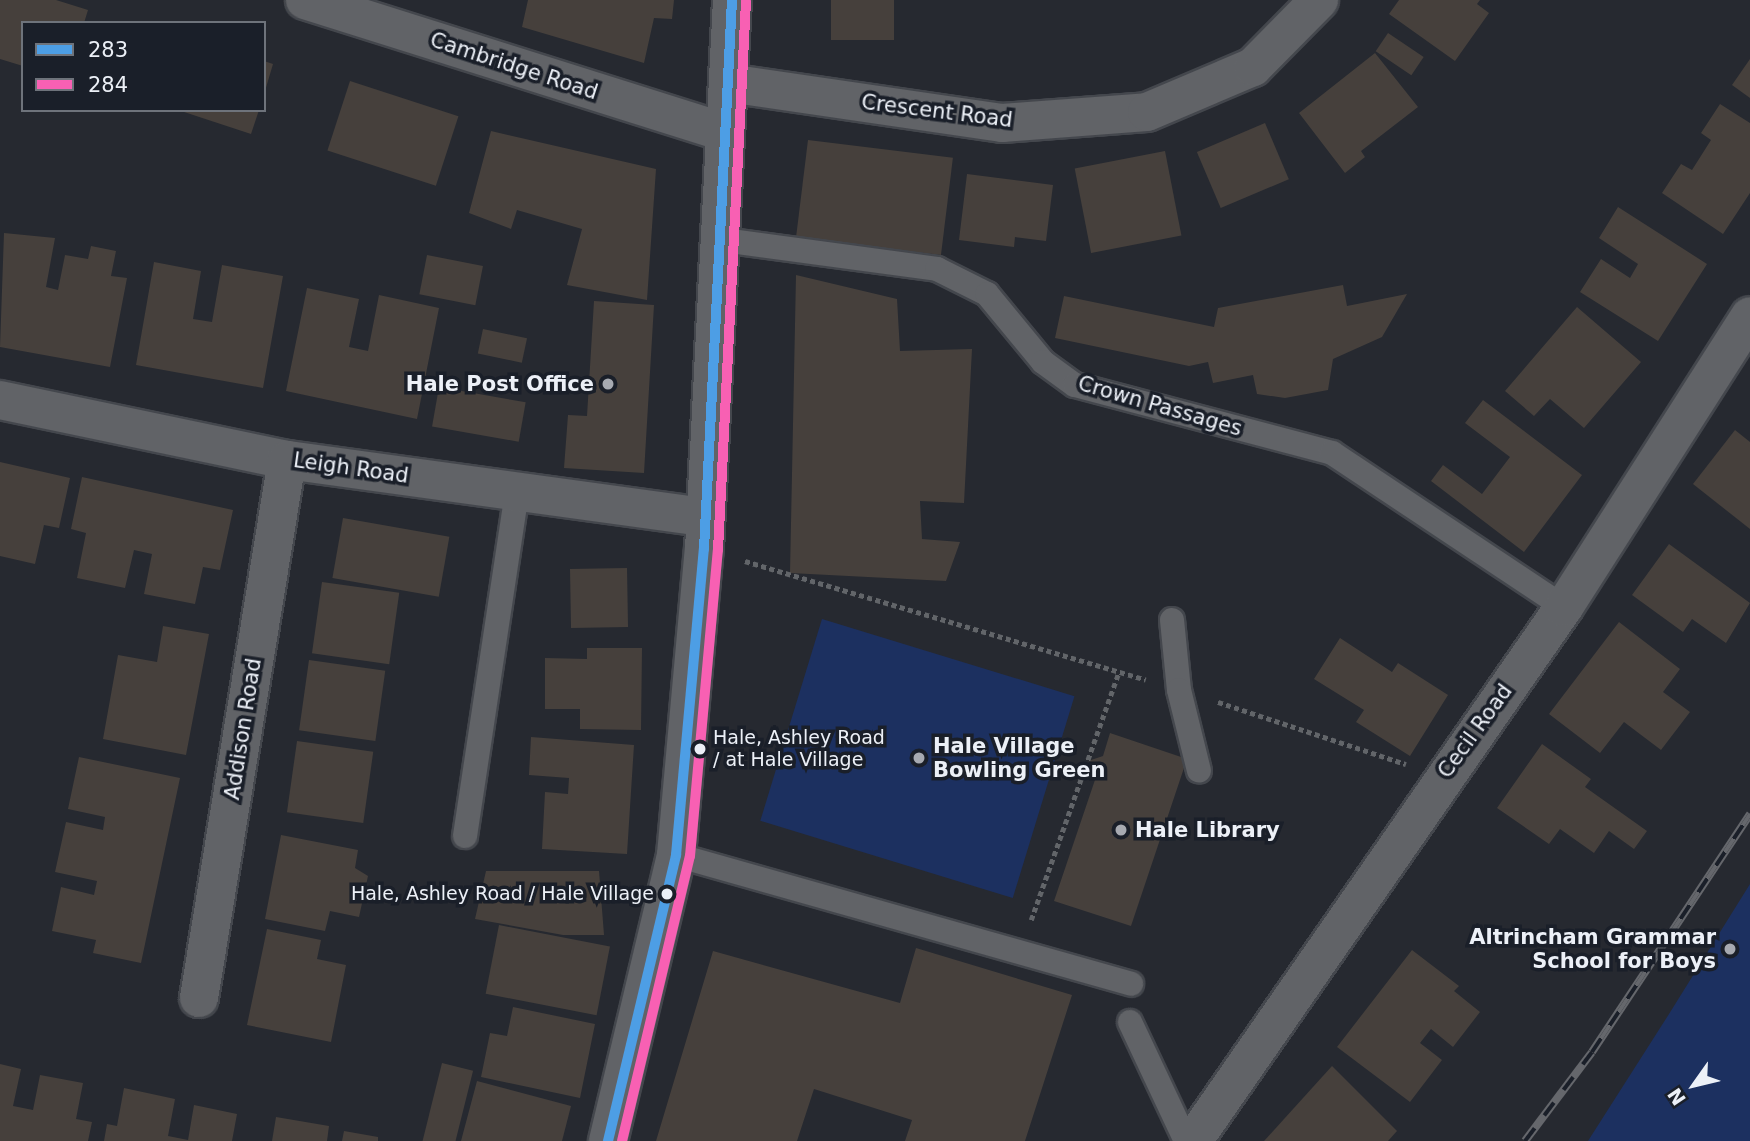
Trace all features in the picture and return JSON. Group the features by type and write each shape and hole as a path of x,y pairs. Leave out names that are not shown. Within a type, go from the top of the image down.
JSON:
{"street":[{"name":"Cambridge Road","path":"305,0 723,132"},
{"path":"608,1141 676,855 705,533 723,240 723,132 732,0"},
{"name":"Crescent Road","path":"728,83 1002,123 1147,112 1253,67 1319,0"},
{"name":"Cecil Road","path":"1193,1141 1443,776 1564,607 1750,316"},
{"name":"Leigh Road","path":"0,400 287,460 517,491 705,533"},
{"name":"Addison Road","path":"199,998 287,460"}],"lane":[{"name":"Crown Passages","path":"723,240 937,269 987,294 1043,362 1075,385 1332,453 1485,551 1564,607"},
{"path":"465,836 517,491"},
{"path":"1172,620 1180,690 1199,771"},
{"path":"676,855 1131,984"},
{"path":"1130,1022 1186,1141"}],"path":[{"path":"705,533 1119,672 1443,776"},
{"path":"1031,921 1119,672"}],"shaded area":[{"name":"Hale Village Bowling Green","path":"822,619 1074,696 1013,898 760,821"},
{"name":"Altrincham Grammar School for Boys","path":"1750,884 1750,1141 1588,1141 1669,1014"}],"building":[{"path":"0,0 56,0 88,10 85,21 21,21 21,65 0,59"},
{"path":"528,0 674,0 672,19 654,18 644,63 522,27"},
{"path":"831,0 894,0 894,40 831,40"},
{"path":"1399,0 1480,0 1477,4 1489,13 1455,61 1389,14"},
{"path":"1388,33 1424,57 1411,75 1376,51"},
{"path":"1375,53 1418,107 1361,151 1365,157 1345,173 1299,113"},
{"path":"1750,59 1750,98 1732,85"},
{"path":"266,62 273,64 266,88"},
{"path":"350,81 458,116 436,186 327,150"},
{"path":"1720,104 1750,123 1750,193 1723,234 1662,193 1681,164 1692,170 1711,140 1701,133"},
{"path":"184,112 258,112 251,134"},
{"path":"1265,123 1289,179 1221,208 1197,152"},
{"path":"491,131 656,169 647,300 567,285 582,229 517,210 511,229 469,213"},
{"path":"808,140 953,158 941,255 796,237"},
{"path":"1165,151 1181,235 1091,253 1075,169"},
{"path":"967,174 1053,185 1046,241 1015,237 1014,247 959,240"},
{"path":"1618,207 1707,264 1658,341 1580,292 1601,259 1630,278 1638,264 1599,238"},
{"path":"4,233 55,238 46,287 58,290 65,255 88,259 91,246 116,251 111,276 127,278 110,367 0,347"},
{"path":"427,255 483,266 475,305 419,294"},
{"path":"154,262 201,271 193,319 212,322 222,265 283,276 263,388 136,365"},
{"path":"796,275 897,299 900,351 972,349 964,503 920,501 922,539 960,542 946,581 790,573"},
{"path":"1343,285 1347,306 1407,294 1382,337 1333,359 1328,390 1285,398 1257,394 1253,375 1213,383 1208,362 1189,366 1055,338 1064,296 1214,327 1218,308"},
{"path":"307,288 359,299 349,347 368,351 379,295 439,308 417,419 286,391"},
{"path":"594,301 654,305 644,473 564,468 568,415 587,416"},
{"path":"1577,307 1641,362 1584,428 1550,399 1534,416 1505,391"},
{"path":"483,329 527,338 522,363 478,353"},
{"path":"439,387 526,402 519,442 432,426"},
{"path":"1483,400 1582,475 1524,552 1431,481 1443,465 1482,494 1510,457 1465,423"},
{"path":"1735,430 1750,442 1750,529 1693,484"},
{"path":"0,462 70,478 59,528 44,525 35,564 0,556"},
{"path":"82,477 233,510 220,570 203,567 195,604 144,594 152,554 134,550 125,588 77,578 86,533 71,529"},
{"path":"343,518 449,537 439,597 332,578"},
{"path":"1669,544 1750,603 1726,643 1692,619 1683,632 1632,595"},
{"path":"627,568 628,627 571,628 570,569"},
{"path":"322,582 399,593 389,664 312,653"},
{"path":"1619,622 1680,669 1663,692 1690,712 1661,750 1624,722 1600,753 1549,714"},
{"path":"163,626 209,634 186,755 103,739 118,655 157,662"},
{"path":"1340,638 1392,672 1398,663 1448,695 1410,756 1356,722 1364,710 1314,679"},
{"path":"587,648 642,648 641,730 580,729 580,709 545,709 545,658 587,659"},
{"path":"309,660 385,671 375,741 299,730"},
{"name":"Hale Library","path":"1110,733 1187,759 1131,926 1054,901 1099,768 1088,761 1103,756"},
{"path":"531,737 634,745 627,854 542,849 545,792 568,794 569,778 529,775"},
{"path":"297,741 373,752 363,823 287,812"},
{"path":"1542,744 1591,779 1585,787 1647,831 1634,849 1609,831 1594,853 1560,829 1549,844 1497,808"},
{"path":"79,757 180,778 141,963 93,953 96,940 52,931 61,887 94,895 97,881 55,872 66,822 103,830 105,817 68,809"},
{"path":"281,835 358,850 355,868 368,876 359,917 330,911 325,931 265,919"},
{"path":"486,871 599,871 604,935 563,935 475,919"},
{"path":"499,925 610,947 597,1015 486,994"},
{"path":"267,929 321,940 317,959 346,965 331,1042 247,1025"},
{"path":"916,948 1072,995 1025,1141 905,1141 912,1120 814,1089 797,1141 656,1141 713,951 900,1003"},
{"path":"1412,950 1459,986 1454,991 1480,1012 1453,1047 1431,1029 1420,1043 1442,1060 1410,1102 1337,1047"},
{"path":"513,1007 595,1024 580,1098 481,1077 490,1033 507,1036"},
{"path":"442,1063 473,1071 456,1141 423,1141"},
{"path":"0,1064 21,1069 13,1106 33,1110 40,1075 83,1083 76,1119 92,1122 88,1141 0,1141"},
{"path":"1332,1066 1397,1131 1388,1141 1264,1141"},
{"path":"477,1081 571,1106 562,1141 461,1141"},
{"path":"124,1088 175,1099 168,1136 188,1140 194,1105 237,1114 232,1141 104,1141 107,1124 117,1126"},
{"path":"276,1117 329,1126 327,1141 272,1141"},
{"path":"344,1131 378,1137 378,1141 342,1141"}],"railway":[{"path":"1525,1141 1592,1052 1750,814"}],"transit line":[{"name":"283","path":"608,1141 676,855 704,549 732,0"},
{"name":"284","path":"622,1141 690,856 718,550 746,1"}],"place":[{"name":"Hale Post Office","path":"608,384"},
{"name":"Hale, Ashley Road / at Hale Village","path":"700,749"},
{"name":"Hale Village Bowling Green","path":"919,758"},
{"name":"Hale Library","path":"1121,830"},
{"name":"Hale, Ashley Road / Hale Village","path":"667,894"},
{"name":"Altrincham Grammar School for Boys","path":"1730,949"}]}
